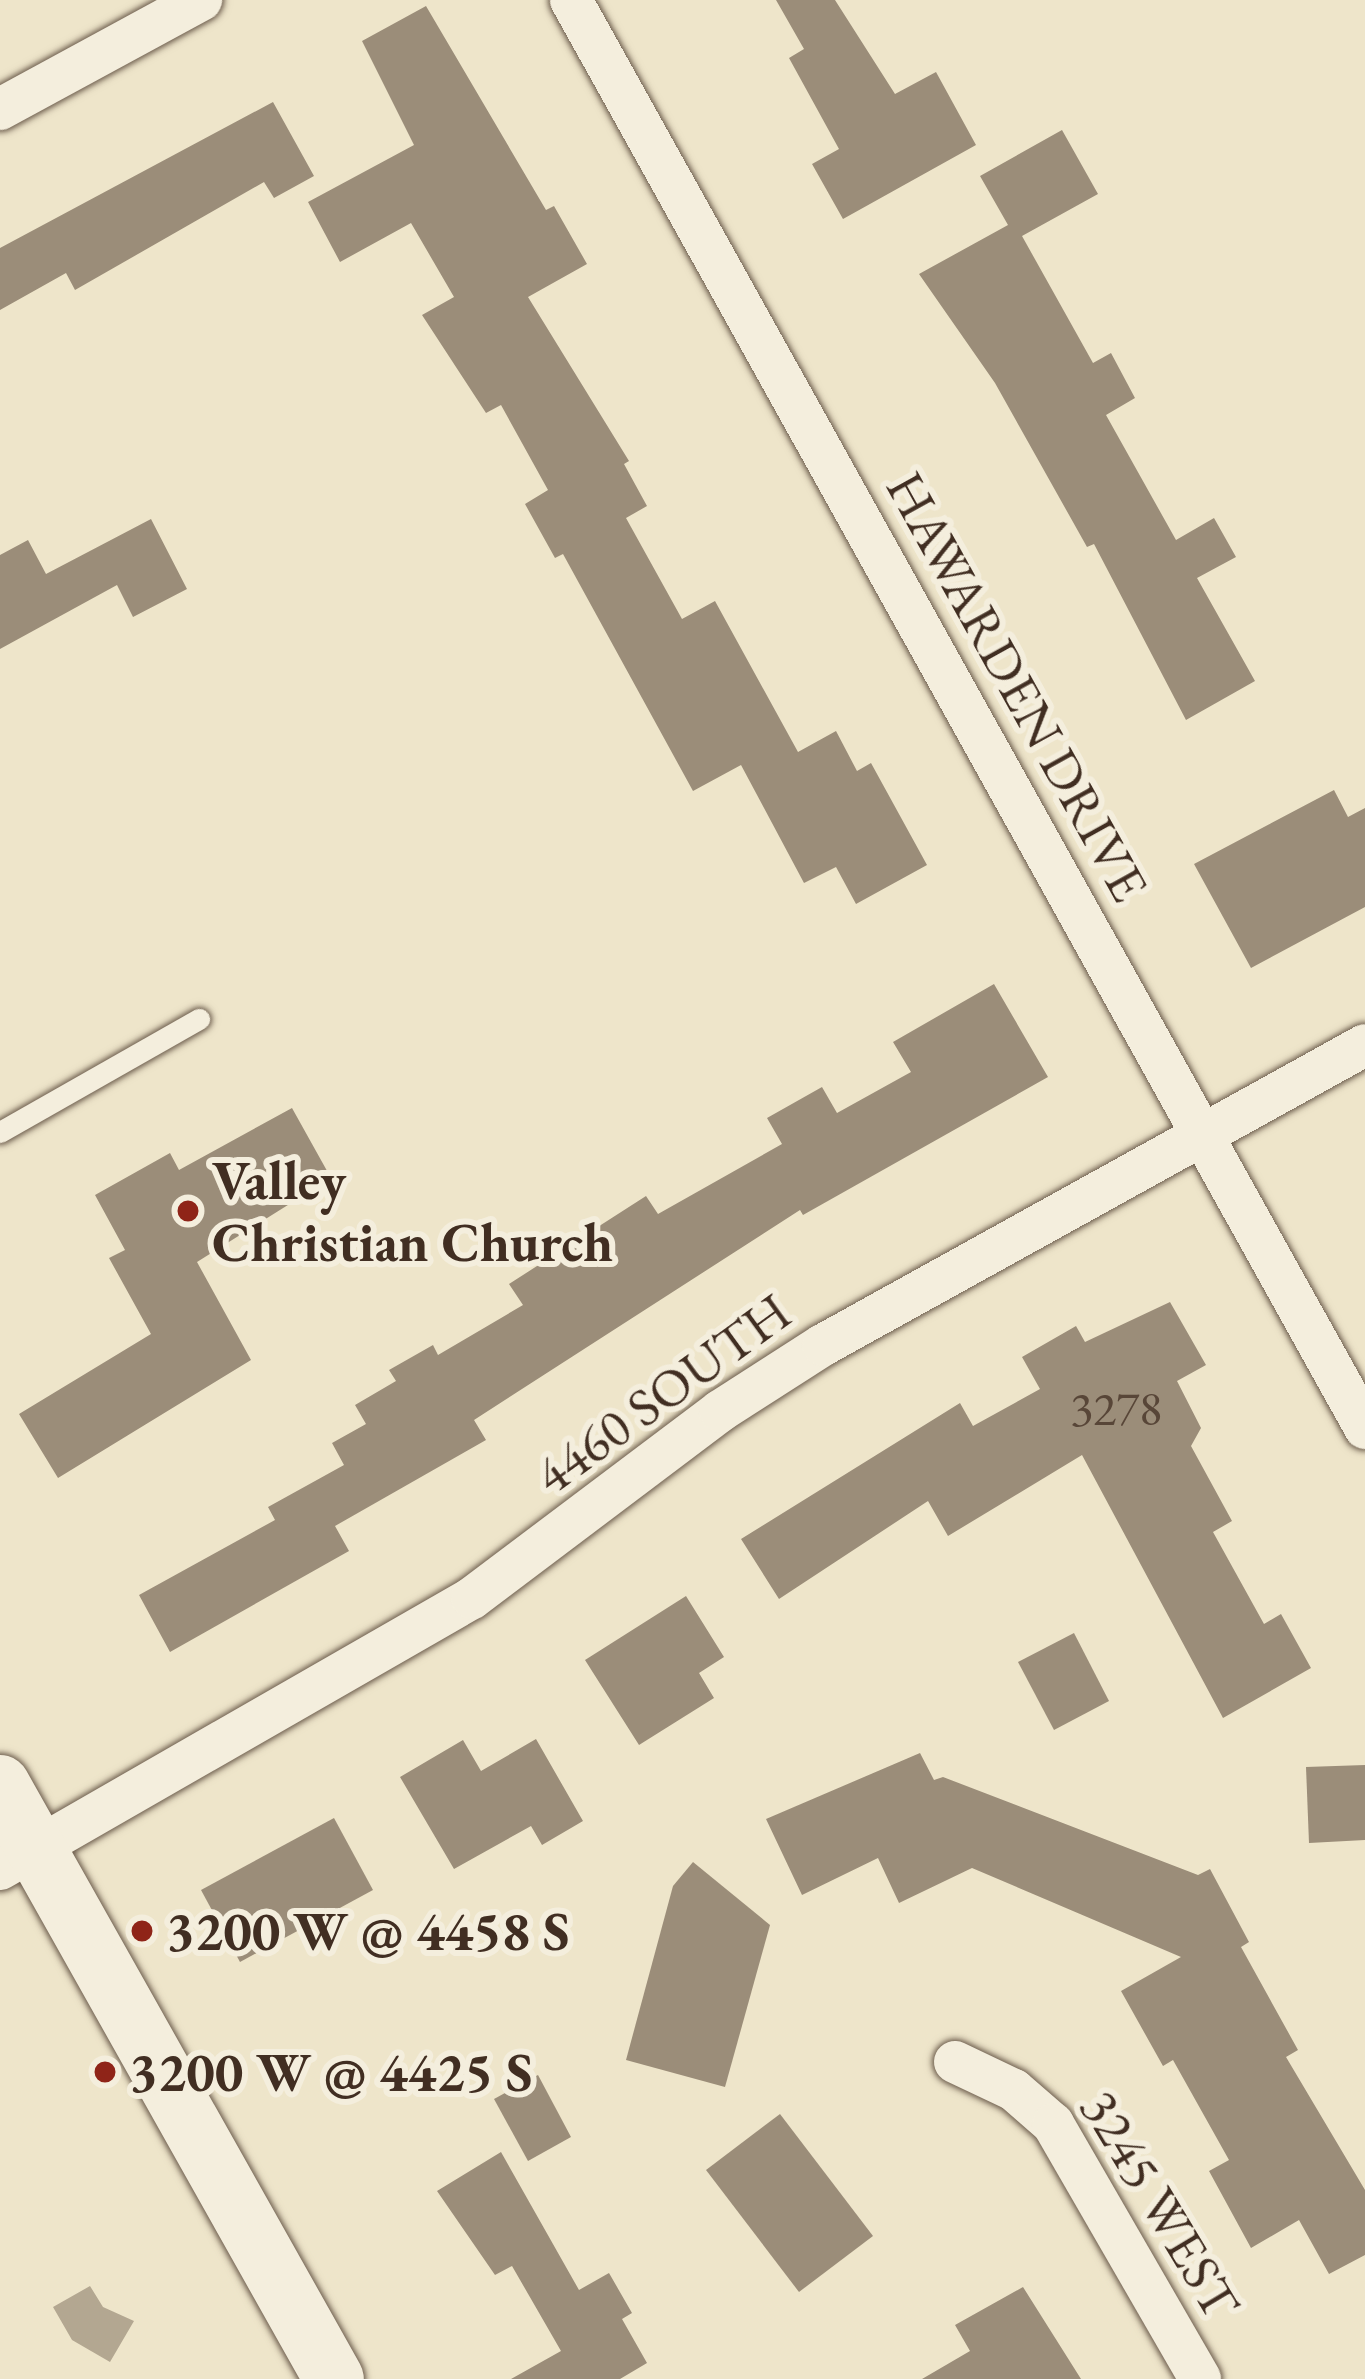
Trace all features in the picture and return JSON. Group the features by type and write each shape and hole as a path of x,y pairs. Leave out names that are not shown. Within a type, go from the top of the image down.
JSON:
{"street":[{"path":"0,109 201,0"},
{"name":"HAWARDEN DRIVE","path":"571,0 1365,1427"},
{"name":"4460 SOUTH","path":"17,1858 472,1598 772,1376 1365,1046"},
{"path":"0,1785 17,1858 334,2379"},
{"name":"3245 WEST","path":"955,2062 1014,2090 1053,2124 1200,2379"}],"lane":[{"path":"0,1132 199,1019"}],"shaded area":[{"path":"90,2286 103,2307 134,2321 110,2362 72,2340 53,2307"}],"building":[{"path":"776,0 835,0 895,94 936,72 976,145 843,219 812,164 839,149 789,58 804,49"},
{"path":"426,6 546,210 554,206 587,264 528,297 629,461 624,464 647,506 626,518 682,619 715,601 798,752 836,731 857,771 871,763 927,865 856,904 836,867 804,883 741,765 693,791 563,554 555,558 525,504 548,490 501,405 486,413 422,315 454,297 411,223 340,262 308,202 414,145 362,41"},
{"path":"273,102 314,176 274,198 264,182 75,290 66,273 0,310 0,248"},
{"path":"1062,130 1098,194 1022,236 1093,363 1111,353 1135,398 1106,415 1176,540 1214,518 1236,557 1197,578 1255,681 1186,720 1094,544 1087,547 995,383 919,274 1008,225 980,176"},
{"path":"151,519 187,589 133,617 117,585 0,649 0,555 28,540 46,574"},
{"path":"1334,790 1348,817 1365,808 1365,907 1251,968 1194,864"},
{"path":"994,984 1048,1077 803,1215 800,1210 474,1420 486,1440 335,1526 349,1551 170,1652 139,1595 275,1520 268,1507 344,1465 332,1443 366,1424 355,1405 396,1381 389,1370 433,1345 438,1355 523,1305 509,1284 646,1196 658,1214 782,1144 767,1118 822,1087 837,1113 911,1072 893,1042"},
{"path":"292,1108 331,1178 197,1262 251,1360 58,1478 19,1414 151,1334 109,1258 125,1250 95,1195 170,1153 179,1170"},
{"path":"1170,1302 1206,1365 1177,1381 1201,1428 1191,1446 1232,1521 1213,1532 1264,1624 1281,1614 1311,1668 1223,1718 1082,1455 948,1536 928,1501 779,1599 741,1539 960,1403 973,1426 1040,1389 1022,1357 1076,1326 1085,1342"},
{"path":"686,1596 724,1657 699,1673 714,1698 639,1745 585,1660"},
{"path":"1074,1633 1109,1701 1054,1730 1018,1662"},
{"path":"536,1739 583,1821 542,1845 531,1826 454,1869 400,1777 463,1740 481,1771"},
{"path":"920,1753 934,1780 943,1777 1198,1875 1210,1869 1249,1942 1241,1947 1298,2050 1286,2057 1365,2190 1365,2255 1329,2274 1299,2220 1251,2248 1209,2171 1229,2160 1173,2060 1163,2066 1121,1991 1181,1957 972,1868 899,1903 878,1858 802,1895 766,1819"},
{"path":"1365,1765 1365,1840 1309,1843 1306,1767"},
{"path":"334,1818 373,1890 240,1962 201,1890"},
{"path":"693,1862 770,1925 725,2087 626,2060 673,1886"},
{"path":"538,2075 571,2137 528,2161 494,2099"},
{"path":"780,2114 873,2236 799,2292 706,2170"},
{"path":"501,2152 579,2290 609,2273 632,2313 622,2319 647,2363 620,2379 511,2379 561,2351 512,2266 495,2275 437,2191"},
{"path":"1023,2287 1081,2379 922,2379 970,2351 955,2325"}],"place":[{"name":"Valley Christian Church","path":"188,1211"},
{"name":"3200 W @ 4458 S","path":"142,1931"},
{"name":"3200 W @ 4425 S","path":"105,2072"}]}
